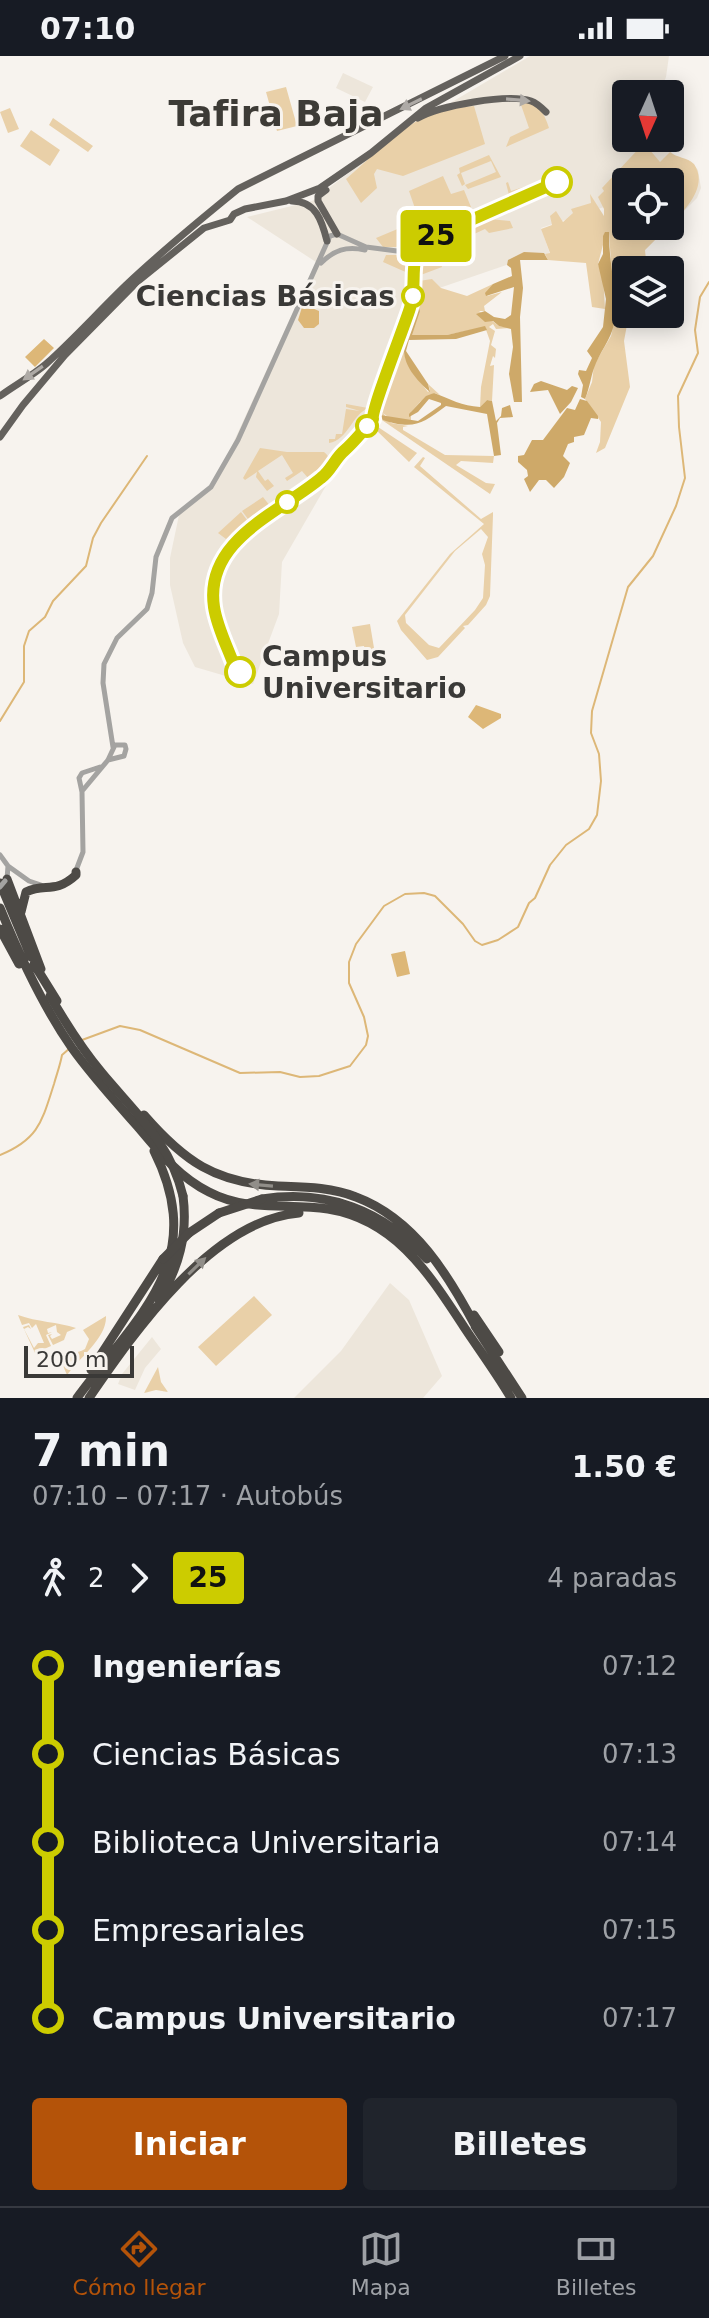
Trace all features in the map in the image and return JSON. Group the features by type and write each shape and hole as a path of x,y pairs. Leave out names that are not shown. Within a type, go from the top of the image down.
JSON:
{"highway":[{"path":"21,915 26,892 31,889 55,889 65,885 76,872"},
{"path":"4,881 21,915 48,997 74,1051 148,1140 180,1173 209,1192 247,1204 342,1212 384,1230 406,1247 428,1273 508,1398"},
{"path":"4,881 30,968"},
{"path":"0,908 48,997 100,1071 166,1149 179,1180 185,1229 182,1250 167,1285 145,1323"},
{"path":"0,929 17,962 30,968"},
{"path":"48,997 103,1068 161,1135 194,1164 250,1184 339,1191 373,1205 417,1238 483,1326 530,1398"},
{"path":"75,1398 144,1311 164,1276 174,1231 173,1203 165,1174 148,1140"},
{"path":"75,1398 163,1259 189,1233 219,1213 239,1205 282,1196 314,1196 353,1206 404,1235 426,1257 522,1398"},
{"path":"89,1398 145,1323 196,1266 235,1234 278,1216 323,1213 361,1223 382,1234 404,1252 425,1275 508,1398"},
{"path":"461,1299 477,1329"}],"main road":[{"path":"0,396 47,363 147,266 238,189 505,56"},
{"path":"340,236 321,209 318,196 426,108 518,57"},
{"path":"0,437 65,355 137,282 204,228 221,220 230,220 234,214 245,209 286,201 320,188 414,121 440,109 516,99 535,103 546,112"},
{"path":"286,201 300,201 311,206 320,217 327,242"},
{"path":"226,202 232,206 234,214"},
{"path":"215,209 216,216 221,220"}],"street":[{"path":"318,265 333,251 405,249 544,189"},
{"path":"116,745 103,672 117,638 147,609 156,557 172,518 215,483 238,440 330,236 340,236 382,251"},
{"path":"340,236 345,244 341,250"},
{"path":"327,242 333,251"},
{"path":"108,760 126,753 125,745 116,745"},
{"path":"82,792 116,745"},
{"path":"0,855 19,875 38,884 51,885 68,879 76,872 83,852 80,775 100,767"},
{"path":"4,881 8,866"},
{"path":"4,881 19,875"}],"shaded area":[{"path":"530,56 669,56 665,80 612,80 612,152 671,152 690,161 698,170 701,188 697,198 684,211 684,168 612,168 612,212 607,206 541,228 550,254 530,257 419,295 372,426 327,484 282,562 279,614 253,684 195,667 183,643 170,585 170,558 179,515 213,487 316,262 247,217 312,201 406,129"},
{"path":"343,73 373,87 365,102 336,88"},
{"path":"286,87 297,126 277,131 266,92"},
{"path":"520,102 539,109 549,128 506,147 510,137 529,128"},
{"path":"474,106 485,144 403,176 377,169 374,174 377,188 361,203 346,179 384,145 431,113"},
{"path":"10,108 19,129 8,133 0,112"},
{"path":"53,118 93,146 88,152 49,125"},
{"path":"31,130 60,150 50,166 20,146"},
{"path":"636,152 652,152 660,162 670,152 694,164 699,181 684,209 684,168 621,168"},
{"path":"489,155 501,177 468,189 465,185 496,172 491,161 461,173 465,184 462,186 457,175 459,168"},
{"path":"443,176 451,194 464,190 471,207 417,231 419,240 396,247 383,247 376,238 419,220 409,191"},
{"path":"612,177 612,240 655,240 645,250 646,256 612,256 612,276 609,233 598,264 603,276 605,309 592,307 586,263 548,260 545,254 550,253 541,229 552,225 550,216 556,211 563,222 573,213 571,209 591,203 590,194 604,216 598,197 604,191 602,188"},
{"path":"552,178 547,184 510,199 508,182 511,191"},
{"path":"489,219 510,221 513,228 489,233 485,229 437,251 442,267 418,276 417,256 420,250"},
{"path":"609,232 612,328 594,367 585,399 581,397 583,385 579,370 586,371 592,358 587,351 603,327 606,299 598,264 603,254 603,236"},
{"path":"636,240 655,240 645,250"},
{"path":"524,252 544,253 548,260 520,260 523,288 520,317 522,402 514,402 509,374 513,347 511,329 493,321 485,322 476,314 485,311 505,319 511,315 514,287 486,296 485,293 493,284 512,276 508,260"},
{"path":"386,255 401,255 409,259 412,266 410,274 383,262"},
{"path":"432,279 441,288 467,296 493,284 487,296 502,292 484,306 485,311 479,311 499,326 511,328 496,329 493,324 489,327 495,331 491,345 496,349 490,366 494,365 492,401 487,400 480,407 490,341 485,327 447,335 411,335 416,319 419,281"},
{"path":"303,304 319,311 319,324 314,328 304,328 298,320"},
{"path":"417,304 420,311 412,335 447,335 485,326 487,330 456,339 409,340 406,351 430,392 411,371 404,351 407,330"},
{"path":"409,324 404,346 406,361 428,392 428,384 440,395 434,393 420,402 411,412 411,421 388,417 383,413 391,423 408,426 403,430 445,455 494,456 493,463 461,461 456,465 486,483 495,484 490,494 376,416"},
{"path":"613,328 626,328 624,341 630,387 605,448 596,453 601,422 585,399 592,382 594,365"},
{"path":"44,339 54,348 35,367 25,357"},
{"path":"541,381 567,390 572,386 578,388 560,414 548,390 530,392 534,384"},
{"path":"434,393 480,407 487,400 492,401 496,421 501,416 502,408 510,405 513,417 500,418 497,423 501,455 494,456 487,414 446,406 424,421 410,425 383,420 380,415 418,421 441,405 429,399 409,417 426,396"},
{"path":"580,399 587,401 598,419 591,418 584,435 574,437 574,442 568,444 563,456 570,463 564,477 554,488 546,480 539,480 530,492 524,479 528,476 527,470 518,462 518,456 524,455 532,440 543,440 567,408 575,410"},
{"path":"346,404 368,408 341,437 329,443 329,439 335,439 336,434 342,434 346,409 360,411 346,407"},
{"path":"375,425 417,453 409,462 373,427"},
{"path":"260,448 324,452 329,464 327,469 324,467 308,478 302,471 287,481 285,478 293,473 282,455 258,471 265,481 268,479 274,486 267,491 256,477 257,472 245,480 243,478"},
{"path":"425,458 420,466 481,519 493,512 490,596 486,605 468,625 463,626 465,628 438,657 427,660 397,621 450,554 484,524 414,467","holes":["481,529 488,537 482,554 485,565 483,598 439,648 429,645 406,623 405,615 455,551"]},
{"path":"263,497 270,506 248,519 242,511"},
{"path":"241,512 247,520 226,539 218,533"},
{"path":"370,624 377,666 368,668 364,646 356,647 352,627"},
{"path":"476,705 501,714 501,718 483,729 468,717"},
{"path":"405,951 410,974 397,977 391,954"},
{"path":"390,1283 409,1300 442,1376 423,1398 294,1398 341,1351"},
{"path":"254,1296 272,1315 216,1366 198,1347"},
{"path":"18,1315 76,1328 67,1332 64,1340 53,1345 48,1335 52,1334 52,1339 61,1335 56,1325 47,1329 48,1333 52,1332 46,1335 51,1346 35,1353 23,1327 29,1325 31,1329 24,1329 34,1348 38,1343 44,1343 36,1324 32,1328 29,1323 22,1325"},
{"path":"106,1316 97,1340 67,1375 58,1354 85,1349 89,1339 83,1330"},
{"path":"152,1337 161,1349 145,1368 135,1390 118,1384 122,1374"},
{"path":"158,1367 161,1382 168,1392 156,1390 144,1393"}],"waterway":[{"path":"82,1040 120,1026 140,1030 240,1073 280,1072 300,1077 319,1076 350,1066 366,1045 368,1036 364,1017 349,983 349,962 356,944 384,906 405,894 435,896 482,945 498,940 518,927 550,865 566,845 589,829 597,815 601,781 599,754 591,733 592,711 628,587 653,556 685,478 678,396 698,353 695,330 700,297 709,282"},
{"path":"0,721 24,682 24,646 29,631 45,617 53,601 86,566 93,538 101,523 147,456"},
{"path":"0,1155 23,1142 37,1127 62,1055 70,1048"}],"bus line":[{"name":"25","path":"240,672 234,665 214,606 218,568 238,538 320,480 373,419 372,413 412,303 414,261 418,248 428,239 557,182"}],"place":[{"name":"Ciencias Básicas","path":"413,296"},
{"name":"Campus Universitario","path":"240,672"}],"district":[{"name":"Tafira Baja","path":"276,113"}]}
